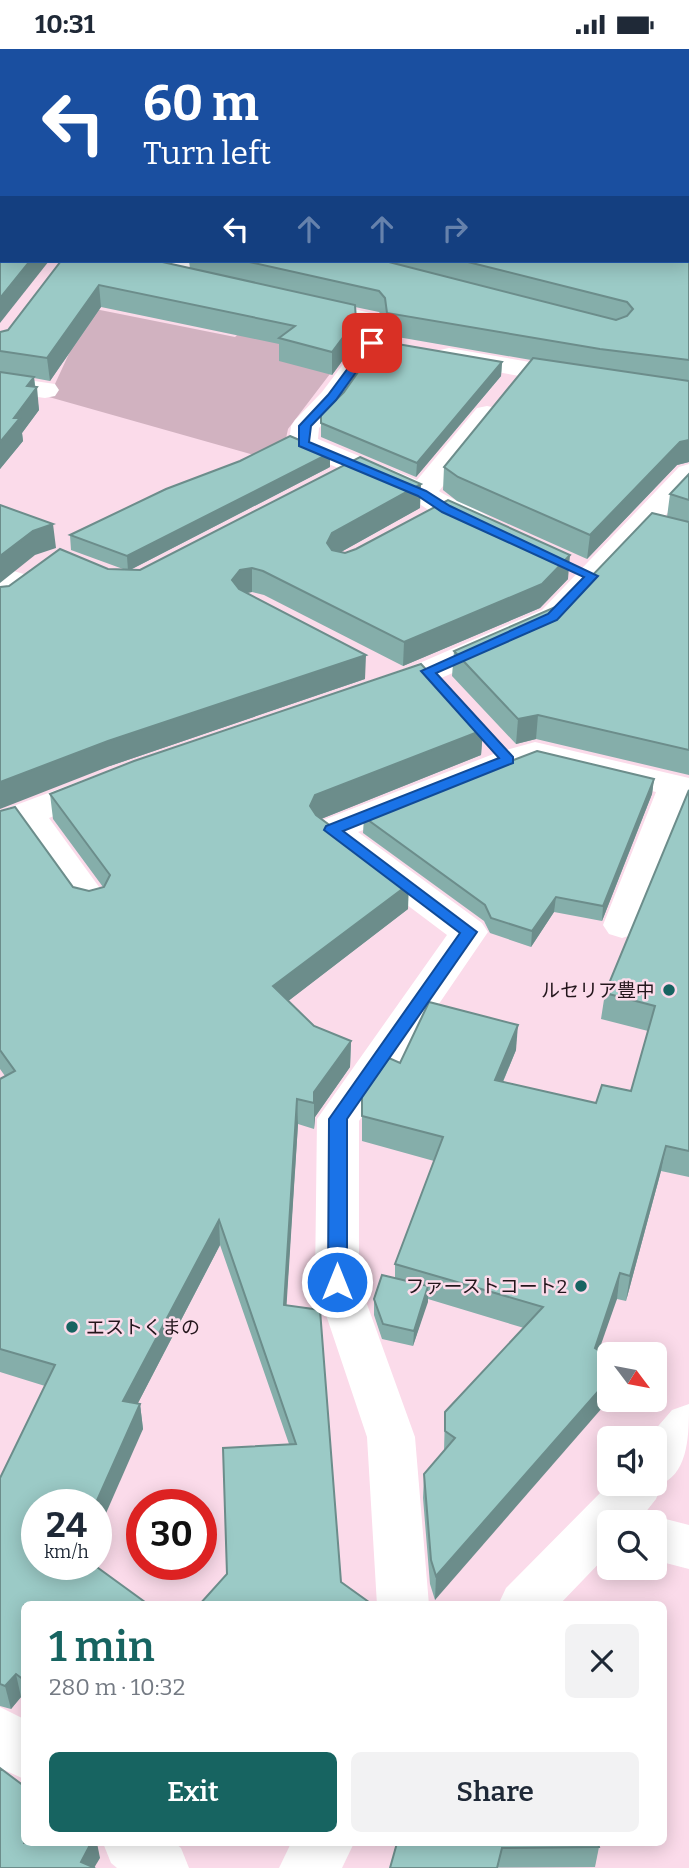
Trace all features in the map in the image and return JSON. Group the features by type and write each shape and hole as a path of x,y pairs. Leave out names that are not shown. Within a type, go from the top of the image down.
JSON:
{"street":[{"path":"178,264 166,274 230,288"},
{"path":"296,296 369,320 397,347 598,382"},
{"path":"397,347 332,398 305,426 303,443 360,466 430,508 507,537"},
{"path":"430,508 524,369"},
{"path":"0,384 45,390"},
{"path":"324,485 360,466"},
{"path":"347,699 424,681 553,617 580,570 642,523 689,473"},
{"path":"642,523 677,533"},
{"path":"8,587 49,565"},
{"path":"363,661 424,681"},
{"path":"403,1601 391,1437 337,1282 338,1119 469,932 331,830 499,750 535,752 682,788 622,925"},
{"path":"91,902 8,819 123,776"},
{"path":"667,1450 689,1424"},
{"path":"618,1510 629,1496"},
{"path":"528,1601 597,1534"},
{"path":"667,1541 689,1547"},
{"path":"0,1733 21,1750"},
{"path":"135,1846 161,1868"},
{"path":"307,1868 324,1846"}],"shaded area":[{"path":"269,306 352,345 288,429 285,443 254,455 49,397 90,308 235,337"}],"building":[{"path":"0,263 28,263 0,298"},
{"path":"59,263 167,263 355,305 356,320 332,352 279,338 295,326 99,285 47,358 0,351 0,332 8,330"},
{"path":"254,263 393,263 616,320 627,316 633,309 627,302 472,263 689,263 689,360 600,349 387,313 385,298 379,291"},
{"path":"380,341 502,362 417,463 321,423 321,415 344,392"},
{"path":"533,358 689,381 689,440 680,442 590,535 458,477 444,467"},
{"path":"0,372 34,377 27,386 37,387 14,418 20,418 0,442"},
{"path":"290,436 330,453 127,556 70,535 166,489 240,461"},
{"path":"360,457 421,484 332,533 327,543 332,550 345,553 356,549 448,500 570,555 542,584 404,642 263,571 252,568 240,570 232,580 239,589 366,655 108,741 0,782 0,587 9,586 60,549 108,569 140,570"},
{"path":"689,474 689,500 670,494"},
{"path":"0,505 53,524 33,531 0,556"},
{"path":"652,513 689,522 689,750 538,715 518,719 454,651 567,602"},
{"path":"421,664 483,730 315,795 310,806 316,815 409,884 273,986 314,1026 351,1041 314,1092 314,1103 297,1099 284,1305 320,1310 341,1582 367,1601 203,1601 227,1574 223,1448 296,1444 219,1220 123,1401 140,1404 102,1489 21,1489 21,1580 112,1578 144,1601 21,1601 21,1678 16,1674 5,1686 0,1684 0,1478 55,1365 0,1349 0,1079 15,1071 0,1050 0,811 15,807 73,887 89,891 104,887 110,875 50,794 134,761"},
{"path":"537,751 654,779 603,906 556,897 532,931 491,918 485,905 364,817"},
{"path":"689,790 689,1151 666,1146 630,1276 620,1273 595,1348 597,1393 436,1576 431,1560 424,1474 455,1438 445,1431 445,1412 543,1307 395,1264 443,1137 362,1116 362,1096 389,1058 400,1063 429,1002 518,1025 495,1080 596,1103 602,1085 631,1091 655,1006 605,993"},
{"path":"382,1275 428,1286 414,1331 383,1324 374,1299"},
{"path":"0,1768 21,1784 21,1846 89,1846 81,1862 95,1868 0,1868"},
{"path":"396,1846 599,1847 502,1848 497,1868 390,1868"}],"place":[{"name":"ルセリア豊中","path":"669,990"},
{"name":"ファーストコート2","path":"581,1286"},
{"name":"エストくまの","path":"72,1327"}],"route":[{"path":"337,1282 338,1119 469,932 331,830 508,760 427,671 553,617 592,576 446,509 422,493 303,443 305,426 332,398 372,343"}]}
